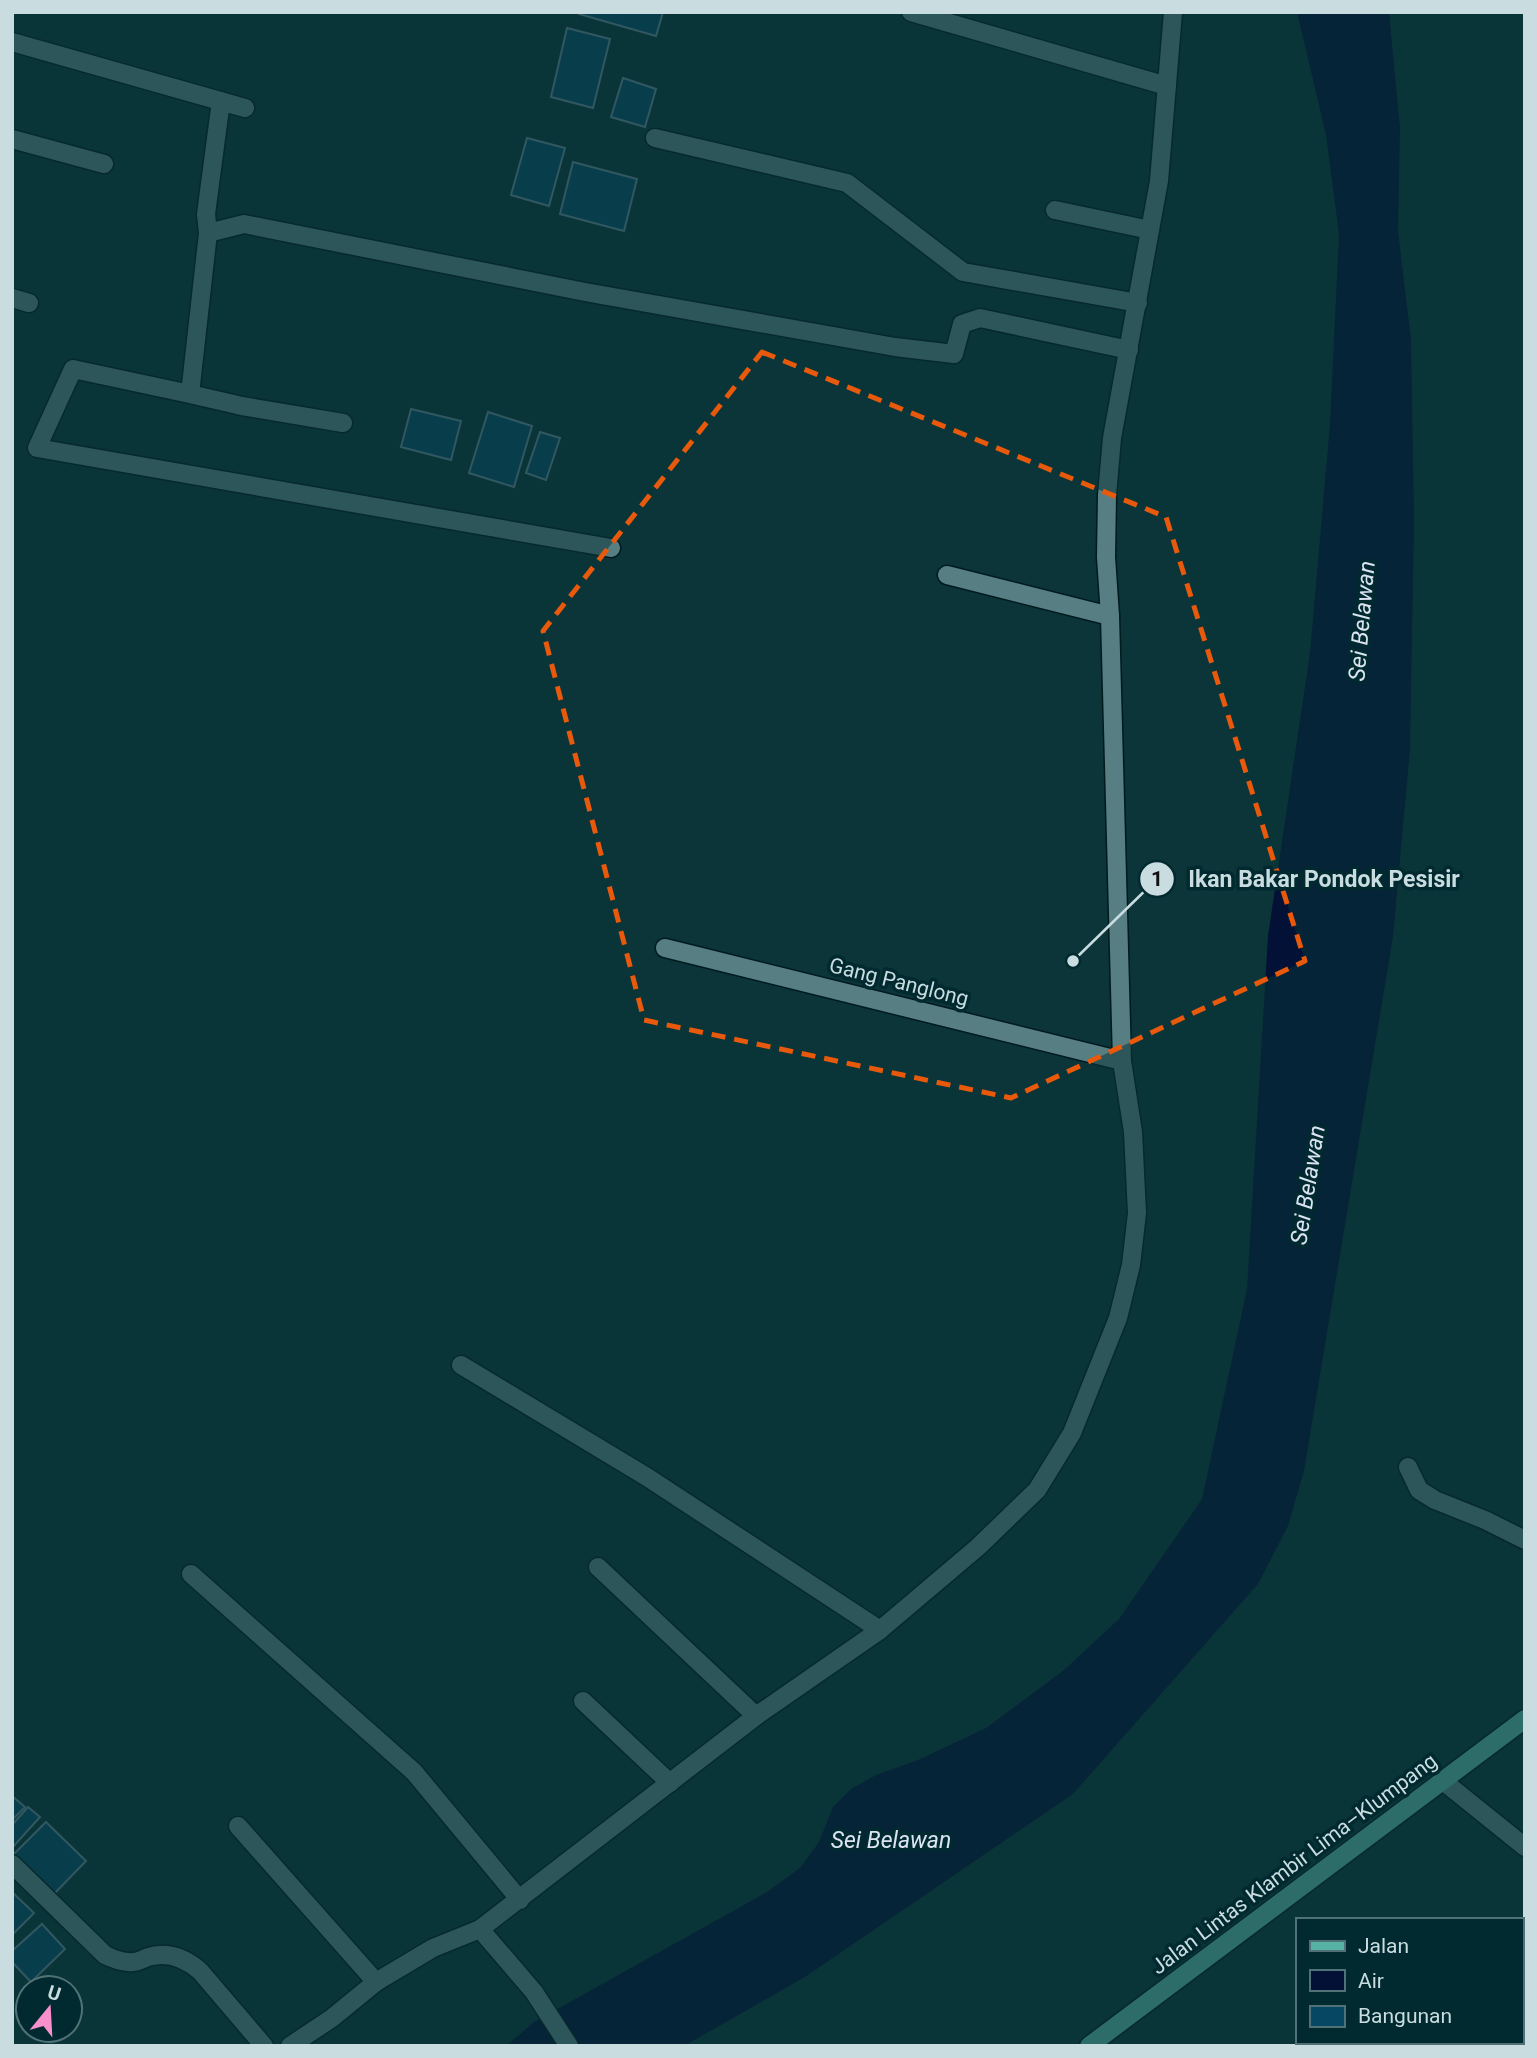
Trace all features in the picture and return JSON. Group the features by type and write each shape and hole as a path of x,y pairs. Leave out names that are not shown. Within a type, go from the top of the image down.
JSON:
{"main road":[{"name":"Jalan Lintas Klambir Lima–Klumpang","path":"1090,2046 1525,1719"}],"street":[{"path":"911,12 1167,86"},
{"path":"290,2046 332,2018 376,1982 433,1948 480,1929 756,1716 880,1630 978,1547 1037,1490 1072,1433 1118,1318 1131,1265 1137,1213 1133,1132 1122,1061 1110,616 1106,557 1112,438 1159,181 1167,86 1169,13"},
{"path":"12,42 245,108"},
{"path":"190,394 208,233 207,203 222,101"},
{"path":"655,138 847,183 963,272 1138,303"},
{"path":"12,139 104,164"},
{"path":"1055,210 1150,230"},
{"path":"208,233 244,224 585,292 895,347 954,354 962,324 980,318 1129,350"},
{"path":"343,423 242,406 73,369 37,448 611,548"},
{"path":"947,575 1110,616"},
{"name":"Gang Panglong","path":"665,948 1122,1061"},
{"path":"461,1365 647,1477 880,1630"},
{"path":"1408,1467 1419,1490 1435,1500 1525,1540"},
{"path":"598,1567 756,1716"},
{"path":"191,1574 414,1772 520,1900"},
{"path":"583,1701 670,1783"},
{"path":"1443,1781 1525,1847"},
{"path":"238,1826 376,1982"},
{"path":"12,1864 106,1955 122,1962 135,1963 162,1954 178,1956 189,1962 200,1971 264,2046"},
{"path":"480,1929 534,1992 569,2046"}],"highlighted area":[{"path":"762,352 1166,517 1305,961 1011,1098 644,1020 543,631"}],"water":[{"name":"Sei Belawan","path":"1297,12 1389,12 1400,128 1398,231 1411,339 1414,522 1410,749 1393,937 1304,1471 1288,1526 1258,1584 1073,1794 805,1977 684,2046 506,2046 534,2022 767,1892 800,1868 819,1842 833,1807 851,1789 876,1775 918,1760 986,1728 1064,1670 1119,1619 1202,1499 1247,1289 1268,936 1310,653 1330,424 1339,234 1326,135"}],"building":[{"path":"579,12 663,12 656,36"},
{"path":"567,28 610,39 593,108 551,97"},
{"path":"623,78 656,89 645,127 611,117"},
{"path":"527,138 565,148 549,206 511,195"},
{"path":"573,162 637,179 624,231 560,214"},
{"path":"411,409 461,421 451,460 401,447"},
{"path":"488,412 532,426 514,487 469,473"},
{"path":"540,432 560,438 546,480 526,473"},
{"path":"12,1796 25,1807 12,1820"},
{"path":"28,1807 40,1817 12,1848 12,1825"},
{"path":"46,1822 86,1861 52,1896 12,1856"},
{"path":"12,1892 34,1913 12,1935"},
{"path":"42,1924 65,1949 39,1974 23,1974 12,1962 12,1951"}],"place":[{"name":"Ikan Bakar Pondok Pesisir","path":"1073,961"}]}
